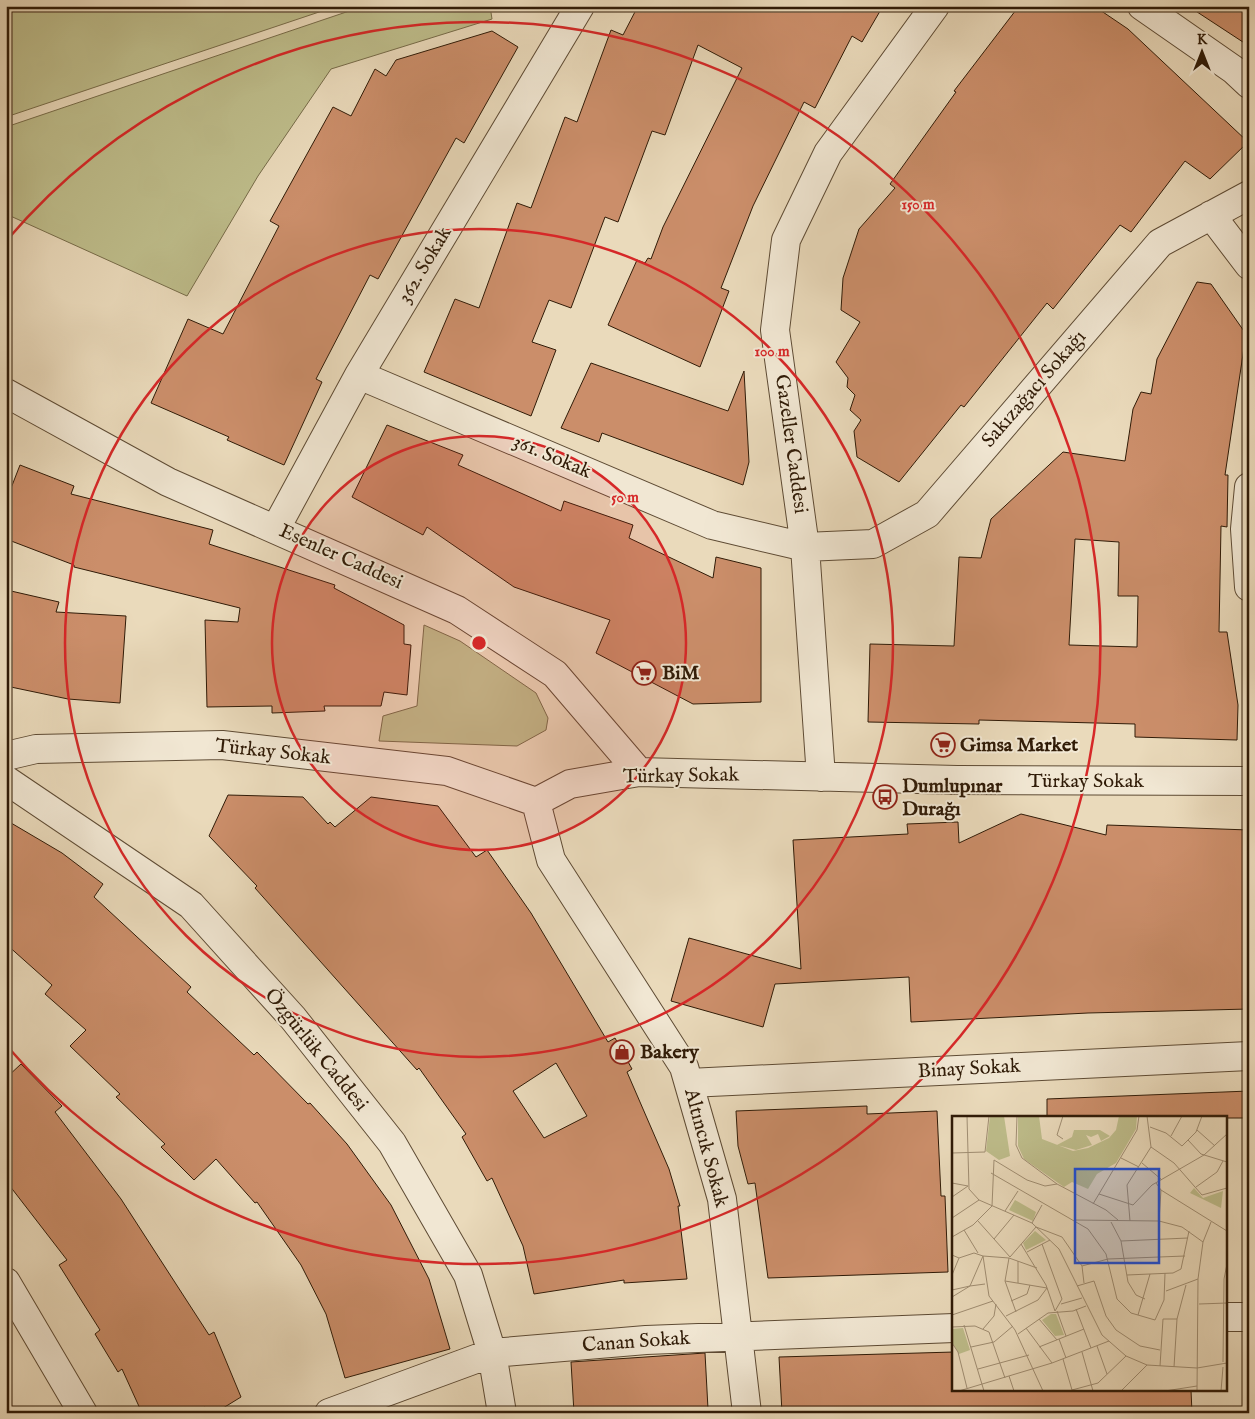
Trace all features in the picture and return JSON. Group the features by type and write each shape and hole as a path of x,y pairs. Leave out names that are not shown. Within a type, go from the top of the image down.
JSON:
{"street":[{"name":"362. Sokak","path":"276,528 359,375 580,6"},
{"name":"Gazeller Caddesi","path":"821,777 805,547 774,330 786,240 828,153 935,6"},
{"path":"1142,6 1234,70 1249,84"},
{"name":"Sakızağacı Sokağı","path":"805,547 873,544 927,514 1160,243 1249,195"},
{"path":"1211,215 1249,265"},
{"name":"361. Sokak","path":"359,375 712,525 805,547"},
{"name":"Esenler Caddesi","path":"6,393 168,482 276,528 457,610 555,674 639,772"},
{"path":"1249,487 1245,529 1249,587"},
{"name":"Türkay Sokak","path":"6,756 36,749 222,746 447,771 536,802 570,784 639,772 957,780 1249,781"},
{"name":"Özgürlük Caddesi","path":"6,780 191,905 293,1018 392,1143 468,1275 492,1353 502,1413"},
{"name":"Altıncık Sokak","path":"536,802 551,860 684,1067 722,1199 747,1413"},
{"name":"Binay Sokak","path":"689,1082 1249,1056"},
{"path":"6,1282 83,1413"},
{"path":"1228,1317 1249,1316"},
{"name":"Canan Sokak","path":"330,1413 492,1353 646,1340 952,1328"}],"shaded area":[{"path":"6,6 337,6 6,117"},
{"path":"364,6 490,6 492,19 331,69 258,176 187,296 6,214 6,127"},
{"path":"424,625 460,641 536,693 548,718 546,730 517,746 379,741 383,716 417,706"}],"building":[{"path":"638,6 883,6 862,42 852,36 815,108 804,102 753,206 721,288 729,291 700,367 608,325 637,260 645,263 648,258 651,259 663,227 742,68 698,45 665,135 652,131 618,222 605,217 571,308 549,300 532,342 556,350 531,416 424,372 455,299 479,308 517,203 531,208 565,117 577,122 611,30 623,35"},
{"path":"1019,6 1094,6 1128,29 1248,142 1210,179 1185,161 1131,232 1120,225 1053,309 1047,303 964,407 961,405 899,482 857,457 854,431 861,420 850,410 855,395 847,387 848,378 836,362 860,322 841,310 843,278 859,229 895,188 890,184 956,92 954,91"},
{"path":"1188,6 1249,6 1249,46"},
{"path":"492,31 518,47 464,143 456,138 378,279 370,275 316,379 322,382 284,465 227,440 229,437 151,403 188,319 223,334 279,226 270,221 333,107 351,116 375,69 386,76 396,60"},
{"path":"1197,282 1211,284 1246,334 1225,475 1228,475 1227,527 1221,526 1219,632 1227,632 1238,705 1237,740 1135,737 1135,724 979,720 979,724 868,722 870,644 954,646 959,557 981,558 991,519 1063,452 1125,461 1133,409 1141,392 1151,394 1157,359","holes":["1075,539 1119,542 1118,596 1138,596 1137,647 1069,645"]},
{"path":"591,363 728,411 744,371 749,462 743,485 602,433 599,442 561,428"},
{"path":"387,425 463,455 458,465 561,511 564,501 633,525 629,538 713,578 716,557 761,568 761,702 693,704 596,653 610,620 514,587 427,527 423,535 352,497"},
{"path":"20,465 74,486 71,494 213,530 209,544 335,585 334,588 404,625 404,644 411,645 407,695 384,692 381,706 324,706 325,711 272,713 272,706 207,707 205,620 238,622 240,608 74,567 74,565 6,539 6,501"},
{"path":"11,591 59,602 56,612 126,616 120,703 68,699 6,686 6,612"},
{"path":"228,795 303,797 328,824 330,822 335,827 371,797 438,806 476,857 487,850 531,913 608,1042 615,1038 632,1069 627,1072 669,1169 680,1206 678,1206 687,1279 624,1283 624,1280 534,1294 523,1246 492,1178 487,1181 462,1137 466,1134 419,1068 417,1070 255,888 257,886 209,836","holes":["556,1063 587,1116 544,1138 513,1091"]},
{"path":"1021,814 1106,835 1107,825 1249,830 1249,1009 1088,1013 911,1022 909,977 775,984 763,1027 671,1001 689,938 801,969 793,840 908,834 907,824 958,822 959,843"},
{"path":"6,820 62,853 103,884 94,897 191,987 187,992 254,1055 257,1052 308,1104 310,1103 347,1144 391,1205 429,1279 450,1349 345,1378 326,1314 301,1265 257,1202 255,1203 216,1159 194,1180 161,1147 165,1144 116,1097 120,1094 70,1046 86,1030 45,994 52,985 6,944"},
{"path":"21,1064 62,1106 55,1112 121,1199 209,1335 214,1332 241,1397 215,1413 211,1413 205,1407 194,1413 142,1413 122,1369 118,1372 95,1334 100,1330 59,1265 67,1260 6,1181 6,1078"},
{"path":"1249,1091 1249,1118 1228,1118 1228,1116 1047,1116 1047,1099"},
{"path":"867,1106 867,1114 937,1111 941,1196 945,1196 948,1272 768,1278 755,1183 748,1184 738,1146 736,1111"},
{"path":"952,1352 952,1392 1191,1392 1192,1413 782,1413 779,1357"},
{"path":"705,1353 708,1409 574,1413 571,1362"}],"place":[{"name":"BiM","path":"644,673"},
{"name":"Gimsa Market","path":"943,745"},
{"name":"Dumlupınar Durağı","path":"885,797"},
{"name":"Bakery","path":"622,1052"}]}
